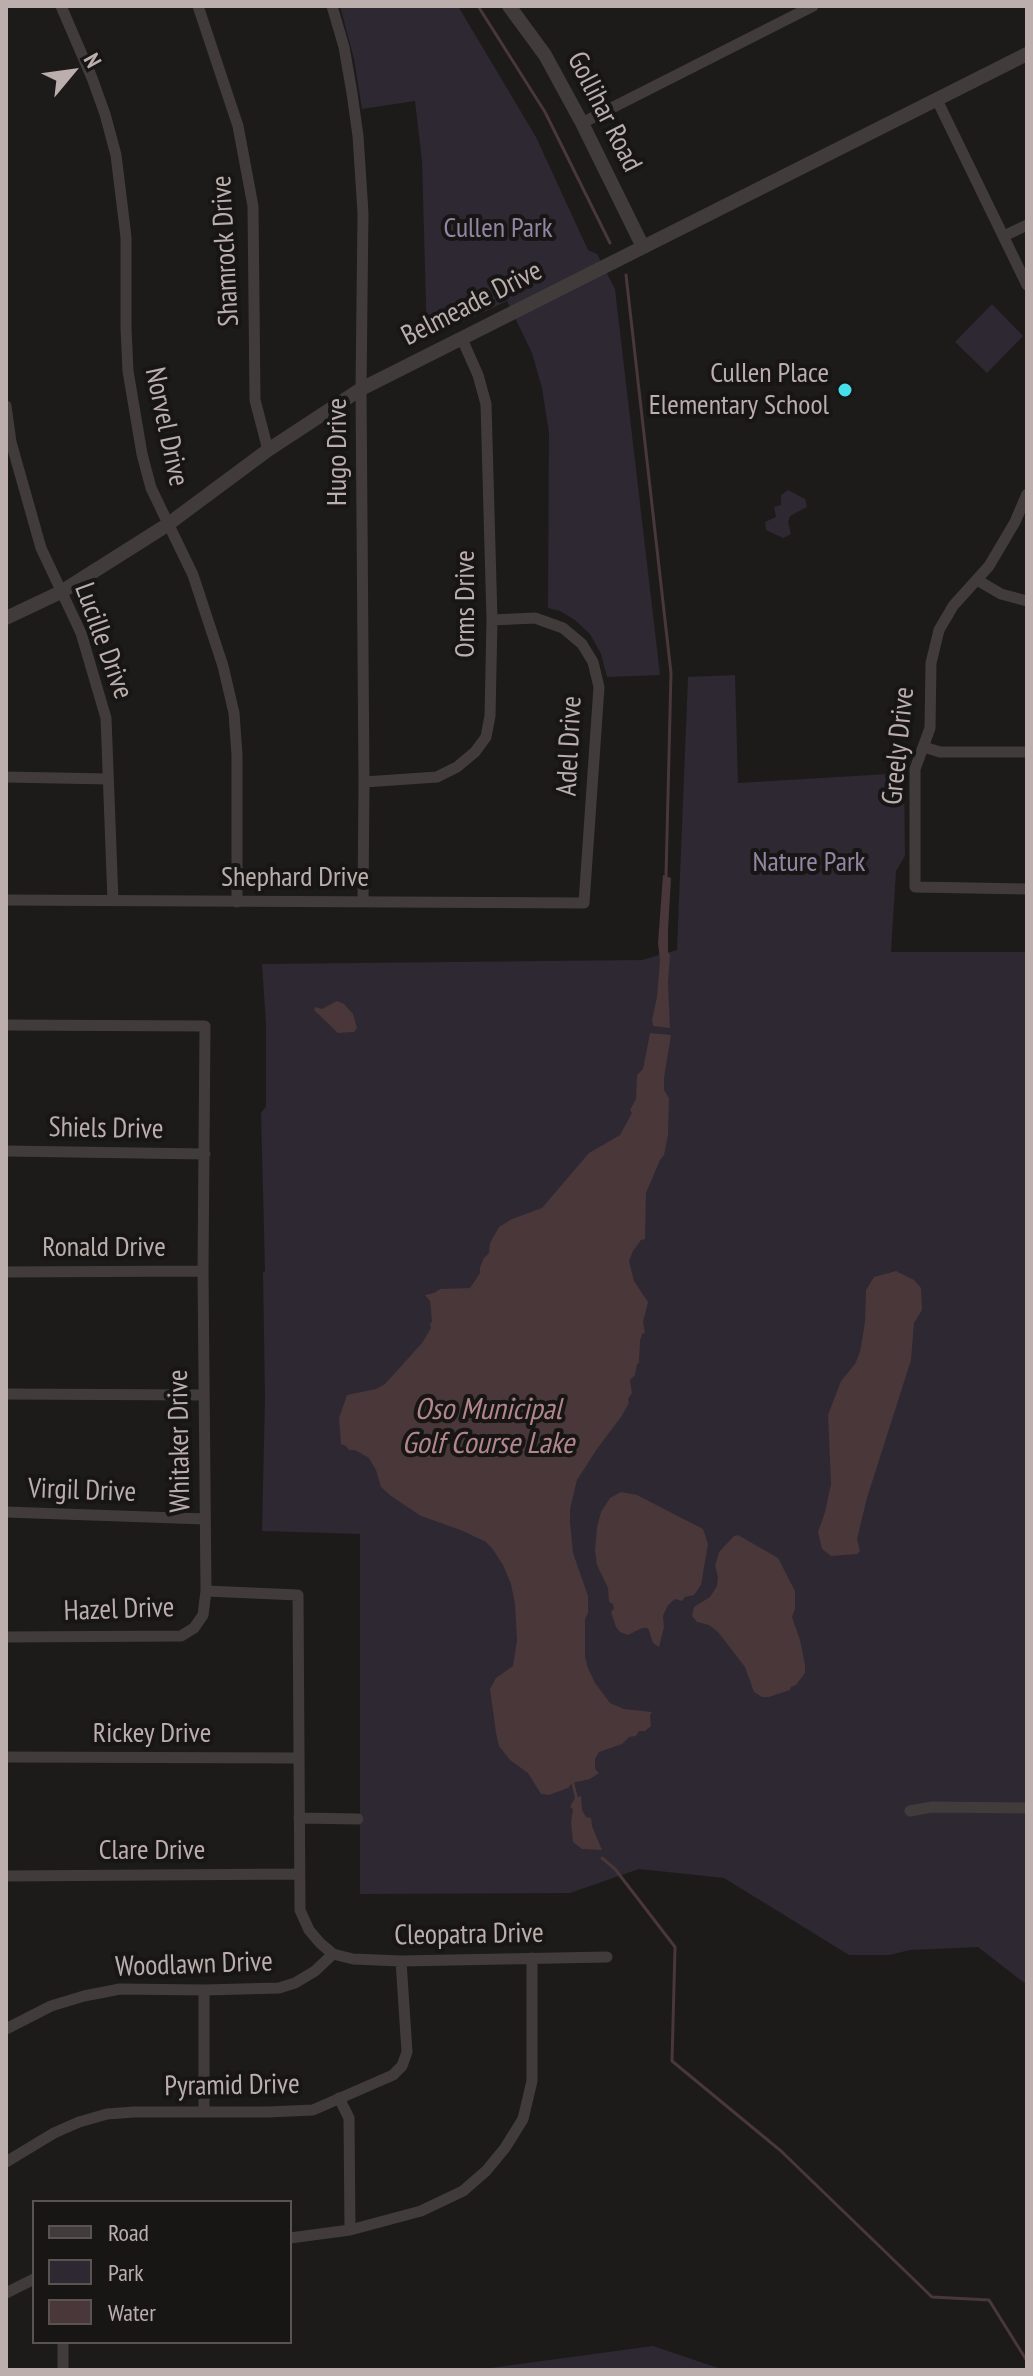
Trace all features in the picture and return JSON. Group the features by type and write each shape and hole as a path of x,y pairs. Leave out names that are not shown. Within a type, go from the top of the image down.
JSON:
{"street":[{"name":"Norvel Drive","path":"61,6 92,78 116,155 126,237 126,328 133,413 151,488 193,575 223,666 234,713 237,902"},
{"name":"Shamrock Drive","path":"198,6 238,126 253,206 255,400 268,450"},
{"name":"Hugo Drive","path":"332,6 344,47 358,136 363,213 363,901"},
{"name":"Gollihar Road","path":"509,6 545,55 643,247"},
{"path":"582,123 813,6"},
{"name":"Belmeade Drive","path":"6,618 61,592 167,525 268,450 361,389 1027,54"},
{"path":"937,100 1027,285"},
{"path":"1004,236 1027,225"},
{"name":"Orms Drive","path":"364,782 437,777 457,767 475,752 486,737 490,716 492,620 486,404 478,375 462,339"},
{"name":"Lucille Drive","path":"6,406 18,472 41,548 81,633 106,718 113,901"},
{"name":"Greely Drive","path":"1027,494 1002,547 953,606 939,630 931,663 930,728 915,769 915,887 1027,889"},
{"path":"977,580 1001,594 1027,601"},
{"name":"Adel Drive","path":"492,620 535,618 563,628 582,644 593,662 599,687 584,903"},
{"path":"924,747 940,752 1027,752"},
{"path":"6,777 108,779"},
{"name":"Shephard Drive","path":"6,900 584,903"},
{"name":"Whitaker Drive","path":"6,1025 205,1026 203,1395 206,1591"},
{"name":"Shiels Drive","path":"6,1151 205,1154"},
{"name":"Ronald Drive","path":"6,1272 203,1271"},
{"path":"6,1394 203,1395"},
{"name":"Virgil Drive","path":"6,1512 205,1519"},
{"path":"206,1591 298,1595 300,1910 309,1930 333,1954"},
{"name":"Hazel Drive","path":"6,1637 181,1636 194,1628 203,1615 206,1591"},
{"name":"Rickey Drive","path":"6,1757 298,1758"},
{"path":"910,1811 932,1807 1027,1808"},
{"path":"299,1818 358,1819"},
{"name":"Clare Drive","path":"6,1876 298,1874"},
{"name":"Cleopatra Drive","path":"333,1954 353,1959 401,1961 607,1957"},
{"name":"Woodlawn Drive","path":"6,2029 51,2006 120,1989 279,1988 315,1971 333,1954"},
{"path":"292,2238 350,2230 421,2211 463,2191 486,2171 523,2119 532,2081 532,1958"},
{"name":"Pyramid Drive","path":"6,2162 54,2133 107,2114 313,2110 393,2075 402,2066 407,2052 401,1961"},
{"path":"204,1990 204,2112"},
{"path":"339,2098 349,2118 350,2230"},
{"path":"6,2293 32,2280"},
{"path":"63,2344 63,2370"}],"green space":[{"name":"Cullen Park","path":"340,6 458,6 536,137 588,250 597,254 615,289 660,675 607,677 601,654 590,634 575,620 548,608 549,433 542,388 532,353 507,301 427,339 422,161 415,101 362,109 354,59"},
{"path":"992,304 1023,336 987,373 955,342"},
{"path":"788,490 805,499 807,507 790,516 791,534 783,538 766,530 765,522 776,517 774,507 781,505 781,495"},
{"name":"Nature Park","path":"735,675 738,783 904,773 905,856 896,871 891,952 1027,952 1027,1985 978,1947 910,1950 889,1955 849,1955 724,1878 639,1869 570,1893 360,1894 360,1534 262,1531 265,1271 261,1113 266,1106 266,1023 262,964 642,960 677,950 688,677"},
{"path":"653,2346 724,2370 486,2370 490,2368"}],"water":[{"path":"663,875 671,878 668,931 670,1028 653,1026 652,1020 660,960 658,943"},
{"path":"337,1001 353,1014 357,1028 354,1032 338,1033 314,1010 315,1007 322,1009"},
{"name":"Oso Municipal Golf Course Lake","path":"650,1033 671,1035 664,1078 664,1090 669,1098 668,1135 664,1155 646,1193 645,1239 633,1251 629,1261 634,1281 648,1302 643,1322 645,1333 640,1341 639,1363 630,1380 632,1393 629,1403 577,1480 570,1521 573,1553 588,1596 585,1657 588,1668 610,1703 624,1709 652,1712 651,1726 622,1744 599,1752 595,1769 599,1773 590,1779 572,1783 568,1788 549,1795 541,1794 528,1773 510,1760 499,1746 496,1733 490,1689 496,1678 513,1666 517,1640 515,1604 503,1565 486,1542 421,1516 391,1496 381,1487 369,1458 341,1444 339,1418 347,1395 385,1384 422,1343 432,1321 430,1301 425,1295 440,1289 470,1288 480,1273 499,1227 542,1208 589,1153 620,1135 632,1113 637,1075 643,1069"},
{"path":"896,1271 914,1280 921,1288 922,1310 914,1323 911,1360 867,1498 857,1539 860,1551 857,1554 831,1556 822,1549 818,1532 831,1484 828,1415 841,1381 860,1352 866,1290 874,1277"},
{"path":"621,1492 637,1495 703,1529 708,1544 701,1585 694,1595 682,1601 675,1599 668,1605 663,1616 659,1647 653,1643 648,1628 628,1635 616,1627 611,1612 613,1604 609,1602 608,1588 597,1565 595,1551 601,1512 610,1498"},
{"path":"738,1535 778,1558 795,1591 792,1617 800,1640 805,1673 790,1690 769,1697 754,1692 745,1667 718,1632 709,1625 697,1622 692,1616 694,1607 710,1597 717,1586 715,1566 719,1552"},
{"path":"581,1796 582,1810 586,1817 591,1818 602,1850 582,1849 573,1842 573,1809 570,1807 575,1798"}],"waterway":[{"path":"478,6 545,112 610,243"},
{"path":"626,275 671,673 666,876"},
{"path":"572,1780 577,1800"},
{"path":"602,1858 615,1869 675,1947 672,2061 781,2151 932,2297 989,2300 1027,2361"}],"place":[{"name":"Cullen Place Elementary School","path":"845,390"}]}
